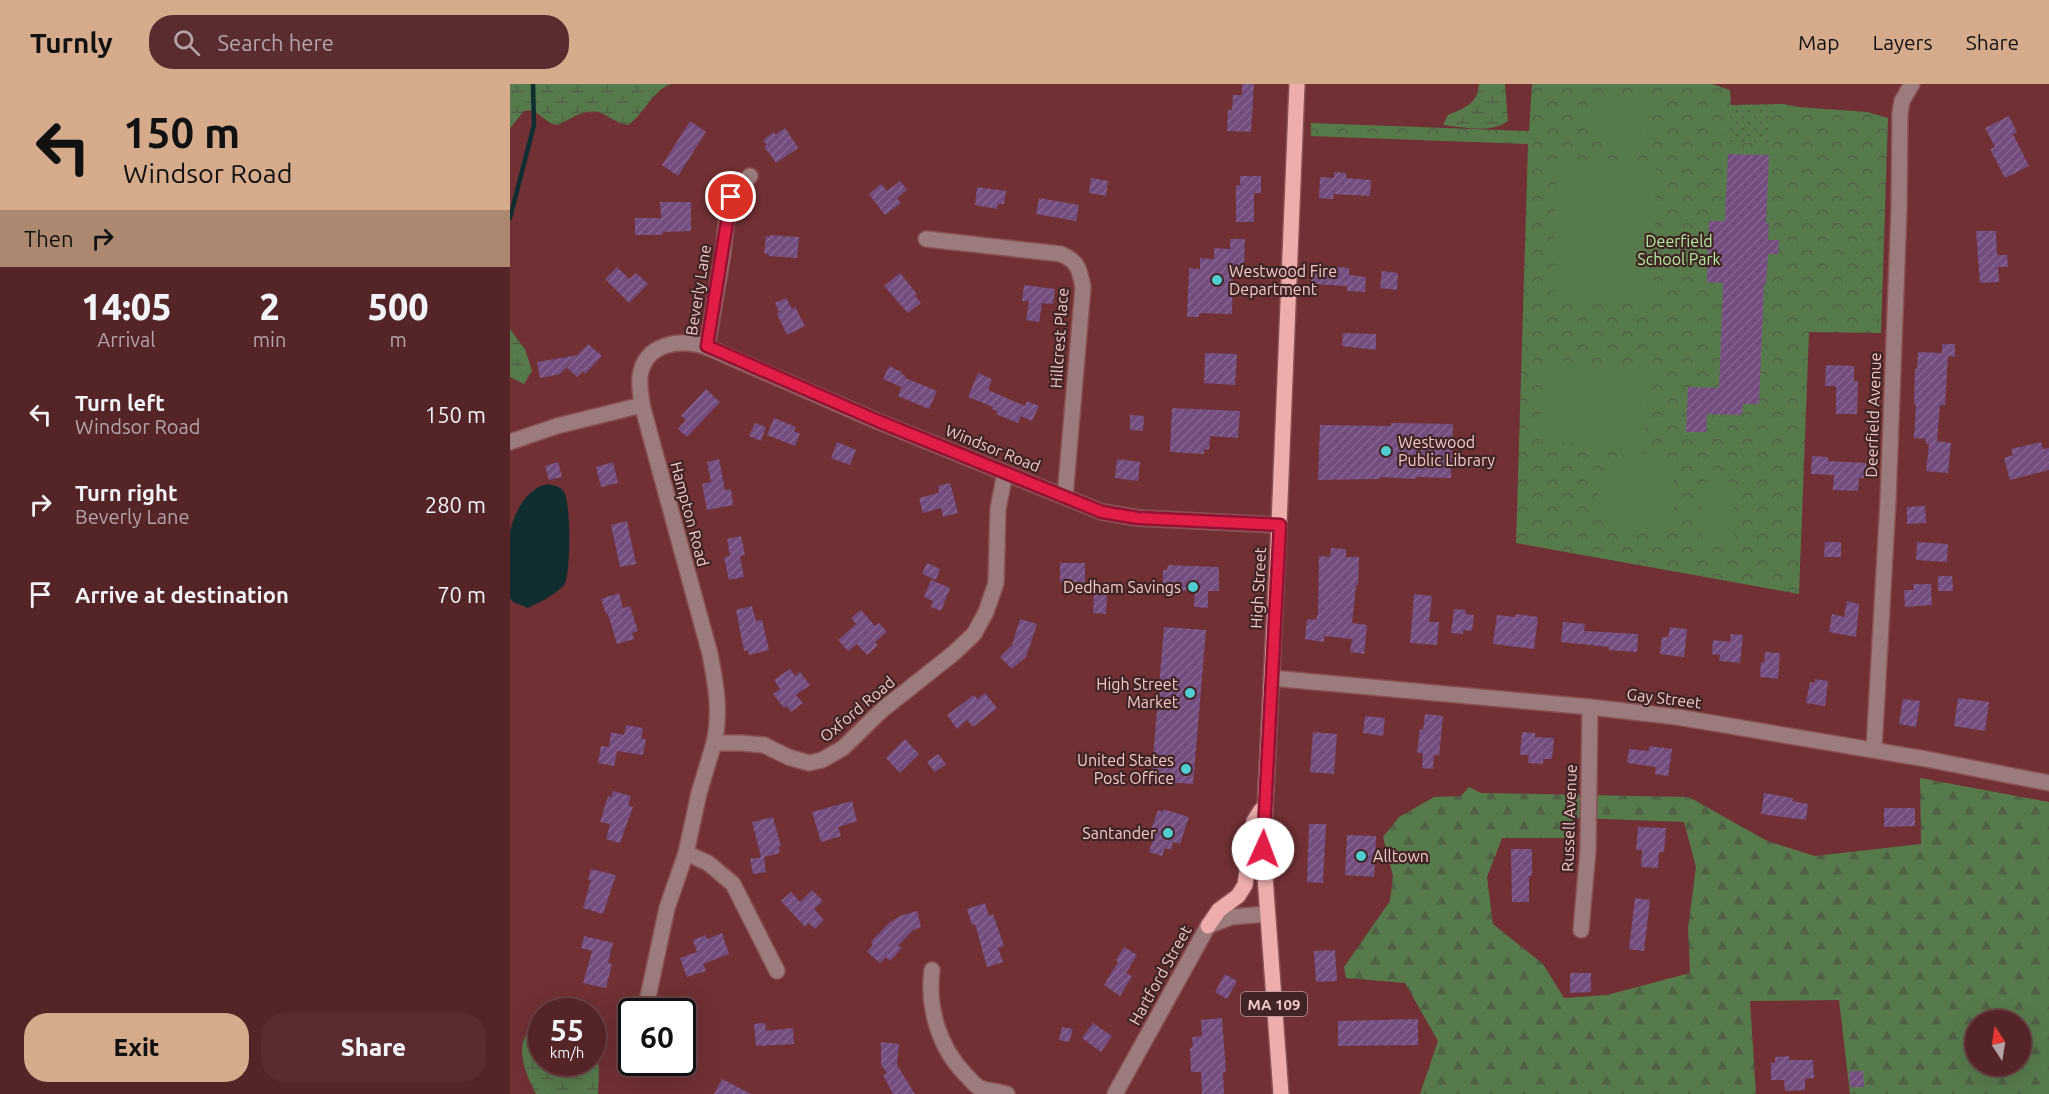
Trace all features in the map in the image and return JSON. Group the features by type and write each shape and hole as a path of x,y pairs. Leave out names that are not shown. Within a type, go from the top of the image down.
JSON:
{"main road":[{"name":"High Street","path":"1281,1094 1263,849 1280,525 1297,84"},
{"path":"1208,926 1219,910 1238,896 1245,885 1254,821 1264,804"}],"street":[{"name":"Deerfield Avenue","path":"1874,750 1888,501 1899,209 1900,113 1902,101 1912,84"},
{"name":"Beverly Lane","path":"707,346 723,253 728,207 731,197 750,176"},
{"name":"Hillcrest Place","path":"926,239 1061,254 1073,259 1079,268 1083,287 1065,497"},
{"name":"Hampton Road","path":"707,346 691,342 669,345 646,358 639,379 642,405 718,691 719,723 714,744"},
{"name":"Windsor Road","path":"707,346 878,421 1102,512 1138,518 1280,525"},
{"path":"510,442 557,426 642,405"},
{"name":"Oxford Road","path":"714,744 764,745 788,757 809,763 822,760 843,748 882,710 954,653 974,634 986,612 996,583 998,509 1005,473"},
{"name":"Gay Street","path":"1271,678 1677,717 1874,750 2049,783"},
{"name":"Russell Avenue","path":"1581,930 1588,850 1590,707"},
{"path":"648,998 667,908 686,853 699,793 714,744"},
{"path":"686,853 708,863 733,884 777,971"},
{"name":"Hartford Street","path":"1115,1094 1208,926 1231,917 1267,914"},
{"path":"932,970 931,999 937,1028 945,1048 958,1068 979,1088 1007,1094"}],"green space":[{"path":"510,84 671,84 659,91 628,125 601,113 588,112 558,125 550,123 533,110 524,111 510,128"},
{"path":"1479,84 1505,84 1508,121 1485,129 1443,125 1448,115 1473,101"},
{"name":"Deerfield School Park","path":"1532,84 1712,84 1730,90 1731,105 1784,104 1867,112 1888,118 1881,333 1809,332 1799,594 1516,543 1528,144 1311,136 1311,123 1529,131"},
{"path":"1647,94 1653,100 1647,108 1647,146 1634,152 1621,153 1601,143 1595,133 1593,122 1595,110 1602,97 1639,99"},
{"path":"1773,106 1771,145 1725,141 1728,108"},
{"path":"1556,159 1656,161 1653,299 1554,298"},
{"path":"510,329 525,349 532,371 524,384 510,377"},
{"path":"1543,361 1649,366 1645,446 1539,441"},
{"path":"1633,453 1650,454 1674,468 1673,520 1663,529 1612,526 1601,506 1598,491 1602,476 1618,459"},
{"path":"1702,482 1734,482 1734,541 1702,541"},
{"path":"1920,778 2049,802 2049,1094 1850,1094 1839,1000 1750,1001 1756,1094 1420,1094 1438,1041 1405,983 1346,978 1344,967 1390,901 1393,876 1383,837 1399,817 1434,797 1461,796 1469,787 1481,793 1689,797 1767,841 1815,856 1921,844","holes":["1576,818 1684,822 1696,867 1688,928 1690,973 1607,995 1564,998 1543,964 1493,924 1487,877 1502,838 1565,838"]},
{"path":"528,1032 528,1076 599,1076 598,1094 536,1094 527,1075 522,1054 525,1036"}],"water":[{"path":"548,484 561,488 566,498 569,539 568,568 564,585 547,598 528,608 513,602 510,598 510,532 518,509 528,495"}],"building":[{"path":"1242,84 1254,84 1251,132 1227,131 1228,110 1232,110 1233,95 1242,95"},
{"path":"2009,116 2017,132 2013,134 2029,166 2005,178 1990,149 1995,147 1985,128"},
{"path":"690,121 706,132 678,176 662,165"},
{"path":"785,128 798,148 776,163 764,146 767,145 763,140"},
{"path":"1728,154 1769,155 1766,223 1769,223 1768,240 1779,240 1778,254 1768,254 1766,284 1764,284 1759,404 1743,404 1742,415 1707,414 1706,432 1686,432 1688,387 1719,388 1723,283 1707,282 1709,221 1725,221"},
{"path":"1334,172 1346,173 1346,178 1371,180 1370,196 1334,194 1333,199 1319,198 1320,177 1334,178"},
{"path":"1240,176 1261,176 1261,193 1254,193 1254,222 1236,222 1236,186 1240,185"},
{"path":"1091,178 1108,181 1106,196 1089,193"},
{"path":"900,181 907,190 897,198 901,203 885,215 869,194 881,184 887,191"},
{"path":"977,187 1006,191 1004,204 998,204 997,209 975,205"},
{"path":"1039,198 1079,205 1076,221 1036,214"},
{"path":"660,202 691,202 691,231 663,232 662,235 635,235 635,218 661,218"},
{"path":"1976,231 1996,231 1997,255 2007,255 2008,267 1998,267 1999,282 1980,283"},
{"path":"770,235 799,237 797,258 769,256 764,253 766,236 770,237"},
{"path":"1230,239 1245,239 1244,271 1233,270 1232,314 1199,313 1199,317 1187,317 1189,268 1200,269 1200,258 1214,259 1214,248 1230,249"},
{"path":"1313,265 1349,268 1349,275 1366,277 1365,292 1347,291 1347,286 1311,284"},
{"path":"617,267 629,279 636,273 648,284 629,303 605,279"},
{"path":"1382,271 1398,273 1397,290 1380,288"},
{"path":"900,273 917,294 915,296 921,303 908,313 884,286"},
{"path":"1024,285 1055,289 1053,304 1042,303 1039,322 1026,320 1029,301 1022,301"},
{"path":"786,298 792,309 795,307 805,326 787,335 777,314 779,312 775,303"},
{"path":"1343,333 1376,334 1376,350 1342,346"},
{"path":"588,344 602,356 585,374 583,371 577,377 567,368 575,359 560,374 540,378 537,362 578,355"},
{"path":"1942,344 1955,344 1955,357 1948,356 1945,405 1940,405 1937,441 1951,443 1948,473 1926,471 1929,444 1926,444 1926,439 1914,438 1915,369 1917,369 1918,352 1942,353"},
{"path":"1205,353 1237,354 1235,385 1204,383"},
{"path":"1826,365 1854,366 1854,381 1858,381 1857,414 1836,414 1836,386 1825,386"},
{"path":"889,366 906,376 901,387 883,379"},
{"path":"978,373 992,379 988,390 1025,406 1027,401 1039,406 1032,421 1021,416 1018,423 996,414 997,411 992,409 993,407 968,397"},
{"path":"905,378 937,391 929,409 898,396"},
{"path":"706,389 720,402 687,437 678,429 686,420 681,416"},
{"path":"1172,408 1240,411 1238,438 1210,436 1209,450 1204,449 1204,454 1170,452"},
{"path":"1130,415 1144,416 1143,431 1130,430"},
{"path":"774,418 796,427 794,431 800,434 795,446 767,435"},
{"path":"755,423 766,427 761,441 749,436"},
{"name":"Westwood Public Library","path":"1391,423 1453,424 1451,478 1380,477 1380,479 1318,480 1320,425 1391,426"},
{"path":"837,442 856,450 850,465 831,458"},
{"path":"2041,442 2043,449 2049,448 2049,470 2010,480 2004,458 2013,455 2011,449"},
{"path":"1812,456 1828,457 1828,461 1866,463 1866,478 1859,478 1858,491 1833,490 1834,475 1811,474"},
{"path":"719,459 725,490 731,489 733,505 707,510 702,484 711,482 707,462"},
{"path":"1117,459 1140,462 1138,481 1115,478"},
{"path":"558,462 562,477 549,480 545,466"},
{"path":"613,462 618,483 601,487 596,467"},
{"path":"950,483 958,513 943,517 941,508 923,513 919,498 939,493 938,486"},
{"path":"1925,506 1926,523 1907,524 1907,507"},
{"path":"627,521 636,564 620,567 611,525"},
{"path":"741,536 745,555 740,556 744,577 729,580 724,557 730,556 727,539"},
{"path":"1825,542 1841,542 1841,557 1824,557"},
{"path":"1917,542 1948,544 1947,562 1916,560"},
{"path":"1331,548 1346,549 1346,557 1359,557 1358,585 1356,585 1352,623 1367,625 1364,654 1350,652 1352,639 1324,636 1324,642 1305,639 1307,619 1316,620 1318,613 1319,556 1330,557"},
{"path":"927,563 940,569 936,580 922,574"},
{"path":"1060,563 1085,563 1085,582 1060,582"},
{"name":"Dedham Savings","path":"1168,565 1219,567 1219,591 1208,591 1208,608 1194,607 1195,591 1166,590 1167,583 1163,583 1163,570 1167,570"},
{"path":"1938,576 1952,576 1953,591 1938,591"},
{"path":"931,580 950,588 941,611 931,607 933,601 924,597"},
{"path":"1913,584 1931,584 1932,605 1905,607 1904,590 1914,590"},
{"path":"619,593 623,608 630,606 638,631 632,633 634,639 617,644 601,599"},
{"path":"1094,594 1107,595 1106,614 1093,613"},
{"path":"1414,594 1432,596 1429,622 1439,622 1437,645 1410,643"},
{"path":"1847,601 1859,604 1856,637 1829,632 1832,614 1844,617"},
{"path":"752,606 756,621 762,620 769,650 749,655 748,650 744,651 736,610"},
{"path":"1454,609 1466,610 1465,614 1474,615 1472,631 1463,630 1463,634 1451,633"},
{"path":"861,610 875,626 879,623 887,632 875,642 878,645 867,655 857,644 848,651 838,640 856,624 851,618"},
{"path":"1516,614 1538,617 1534,649 1493,644 1497,615 1515,617"},
{"path":"1020,619 1037,624 1026,657 1012,669 1000,657 1012,645"},
{"path":"1563,622 1585,624 1584,631 1638,634 1637,652 1561,642"},
{"path":"1164,627 1206,630 1193,784 1151,781"},
{"path":"1670,627 1687,629 1684,657 1660,654 1662,637 1668,637"},
{"path":"1731,634 1743,635 1740,663 1719,661 1720,655 1712,654 1713,640 1730,642"},
{"path":"1765,652 1780,653 1778,679 1760,677 1761,662 1764,663"},
{"path":"790,669 795,676 800,672 810,685 796,695 803,703 791,712 787,706 784,708 773,694 780,689 774,680"},
{"path":"1815,679 1828,681 1825,706 1806,703 1810,682 1815,683"},
{"path":"985,693 997,708 973,727 967,720 957,729 947,715 974,695 977,699"},
{"path":"1958,698 1989,702 1985,731 1954,726"},
{"path":"1903,699 1920,701 1916,727 1899,724"},
{"path":"1425,714 1443,716 1439,756 1434,755 1433,769 1422,768 1423,753 1417,753 1420,729 1423,730"},
{"path":"1365,716 1385,718 1383,736 1363,733"},
{"path":"626,725 643,728 641,739 646,739 643,755 617,751 614,766 598,763 601,746 609,747 611,732 624,735"},
{"path":"1313,732 1337,734 1334,774 1310,772"},
{"path":"1522,732 1535,733 1535,737 1554,738 1552,759 1543,759 1543,764 1528,763 1529,755 1520,755"},
{"path":"905,739 919,754 900,773 886,758"},
{"path":"1649,746 1672,749 1668,776 1655,774 1656,767 1627,763 1629,749 1649,751"},
{"path":"938,754 946,764 935,772 927,762"},
{"path":"613,791 631,796 628,805 633,807 620,843 606,839 610,824 600,822 608,796 611,797"},
{"path":"1764,793 1793,798 1792,801 1808,804 1806,820 1761,814"},
{"path":"852,801 857,821 838,827 841,836 821,842 812,812"},
{"path":"1884,808 1915,808 1915,826 1884,827"},
{"name":"Santander","path":"1163,809 1189,817 1180,844 1173,842 1171,850 1165,848 1162,856 1149,852 1155,834 1150,833 1158,810 1163,812"},
{"path":"773,817 781,846 778,847 780,853 764,857 766,872 753,874 750,859 761,857 752,822"},
{"path":"1309,824 1326,824 1323,883 1307,882"},
{"path":"1638,827 1666,828 1664,852 1659,852 1658,868 1641,867 1642,850 1636,850"},
{"path":"1347,835 1376,836 1374,877 1345,875"},
{"path":"1511,849 1532,849 1529,902 1512,902"},
{"path":"591,869 616,875 603,914 583,908 591,880 588,880"},
{"path":"812,890 823,901 814,909 824,920 815,929 809,923 805,927 781,901 791,892 800,902"},
{"path":"1635,898 1650,900 1644,951 1629,949"},
{"path":"985,903 989,916 993,914 1004,946 998,948 1003,962 987,967 975,924 972,925 967,909"},
{"path":"917,911 921,927 913,930 898,946 902,948 890,961 886,957 880,963 867,952 873,945 871,942 889,923 900,916"},
{"path":"722,933 729,954 703,964 706,971 687,977 680,958 697,952 693,940 706,935 707,939"},
{"path":"584,936 613,943 608,963 612,964 606,988 583,983 592,951 581,948"},
{"path":"1124,947 1137,955 1126,973 1132,976 1120,996 1104,985"},
{"path":"1335,950 1337,981 1316,982 1314,951"},
{"path":"1570,973 1591,973 1591,992 1570,993"},
{"path":"1225,974 1237,981 1227,999 1215,992"},
{"path":"1222,1018 1226,1072 1223,1072 1224,1094 1202,1094 1201,1072 1191,1072 1192,1037 1202,1036 1201,1020"},
{"path":"1418,1019 1418,1045 1338,1046 1338,1021"},
{"path":"765,1023 766,1031 793,1028 794,1044 756,1046 754,1024"},
{"path":"1093,1023 1112,1036 1101,1052 1082,1038"},
{"path":"1062,1027 1073,1029 1069,1042 1059,1040"},
{"path":"881,1042 899,1044 897,1065 915,1094 893,1094 883,1075 887,1073 881,1065"},
{"path":"1789,1056 1789,1060 1813,1060 1814,1078 1805,1079 1805,1090 1785,1091 1784,1080 1771,1080 1771,1063 1775,1063 1775,1057"},
{"path":"1849,1071 1863,1071 1864,1087 1850,1087"},
{"path":"722,1079 751,1094 714,1094"}],"waterway":[{"path":"510,218 534,125 533,84"}],"place":[{"name":"Westwood Fire Department","path":"1217,280"},
{"name":"Westwood Public Library","path":"1386,451"},
{"name":"Dedham Savings","path":"1193,587"},
{"name":"High Street Market","path":"1190,693"},
{"name":"United States Post Office","path":"1186,769"},
{"name":"Santander","path":"1168,833"},
{"name":"Alltown","path":"1361,856"}],"route":[{"path":"731,197 707,346 878,421 1102,512 1138,518 1280,525 1263,849"}]}
